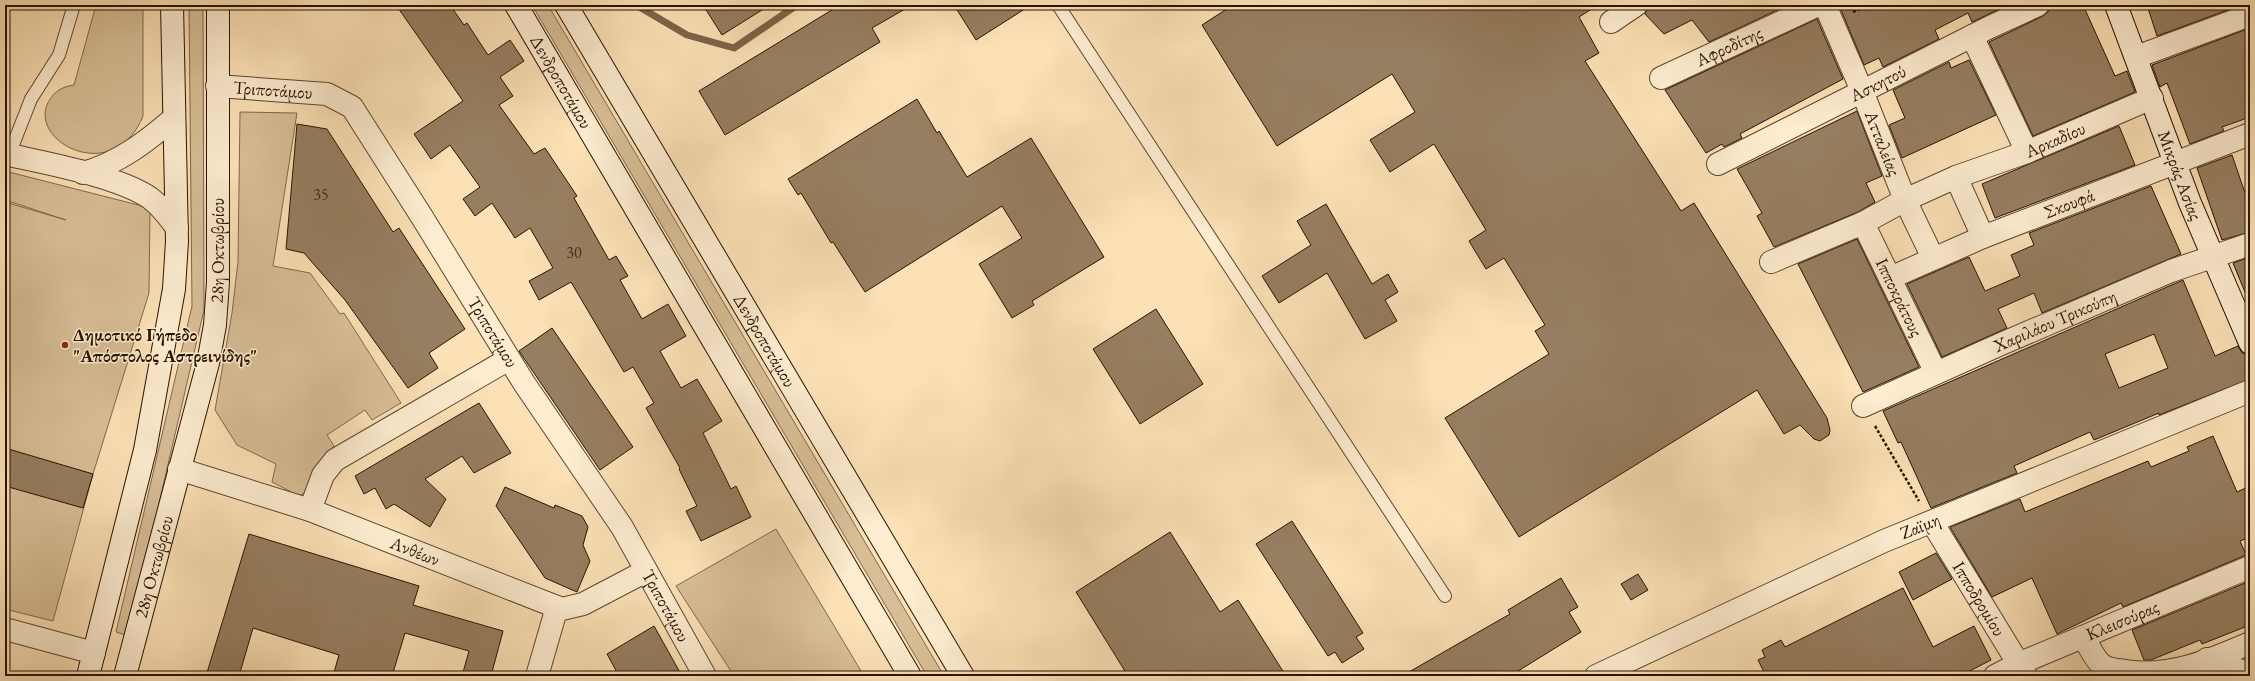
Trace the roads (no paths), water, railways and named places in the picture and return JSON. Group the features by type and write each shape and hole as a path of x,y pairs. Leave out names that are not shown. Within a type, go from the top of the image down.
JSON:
{"street":[{"name":"28η Οκτωβρίου","path":"88,676 150,426 174,289 177,228 172,5"},
{"name":"28η Οκτωβρίου","path":"125,676 178,469 208,363 217,310 218,5"},
{"name":"Δενδροποτάμου","path":"516,5 910,676"},
{"name":"Δενδροποτάμου","path":"566,5 963,676"},
{"path":"1611,22 1636,5"},
{"name":"Αφροδίτης","path":"1661,78 1818,5"},
{"name":"Ατταλείας","path":"1825,5 1862,91 1905,200 1933,258"},
{"name":"Ασκητού","path":"1718,164 1972,36 2038,5"},
{"name":"Μικράς Ασίας","path":"2116,5 2152,98 2174,162 2212,257 2250,343"},
{"path":"2136,57 2250,14"},
{"path":"1972,36 2027,152"},
{"name":"Τριποτάμου","path":"218,86 327,94 352,107 418,210 509,359 622,527 705,676"},
{"name":"Αρκαδίου","path":"1905,200 1956,177 2027,152 2152,98"},
{"path":"83,173 104,166 128,154 174,118"},
{"name":"Σκουφά","path":"1890,278 1983,237 2174,162 2250,134"},
{"path":"7,154 120,184 145,195 161,208 177,228"},
{"path":"1956,177 1983,237"},
{"path":"1771,262 1863,223 1905,200"},
{"name":"Ιπποκράτους","path":"1863,223 1936,373"},
{"name":"Χαριλάου Τρικούπη","path":"1863,406 2171,271 2250,244"},
{"path":"310,510 323,475 335,460 509,359"},
{"name":"Ζαϊμη","path":"1596,676 1856,553 2250,391"},
{"name":"Ανθέων","path":"178,469 310,510 557,608 564,609 580,606 646,571"},
{"name":"Ιπποδρομίου","path":"1932,522 2022,670"},
{"name":"Κλεισούρας","path":"1995,676 2022,670 2083,637 2250,567"},
{"path":"537,676 557,608"},
{"path":"5,629 94,653"},
{"path":"2083,637 2102,665 2117,670 2139,673 2163,673 2207,668 2250,674"},
{"path":"2207,668 2250,643"}],"lane":[{"path":"7,154 28,104 59,55 74,5"},
{"path":"1058,5 1445,596"}],"waterway":[{"path":"636,5 687,35 734,48 797,5"}],"place":[{"name":"Δημοτικό Γήπεδο \"Απόστολος Αστρεινίδης\"","path":"65,345"}]}
